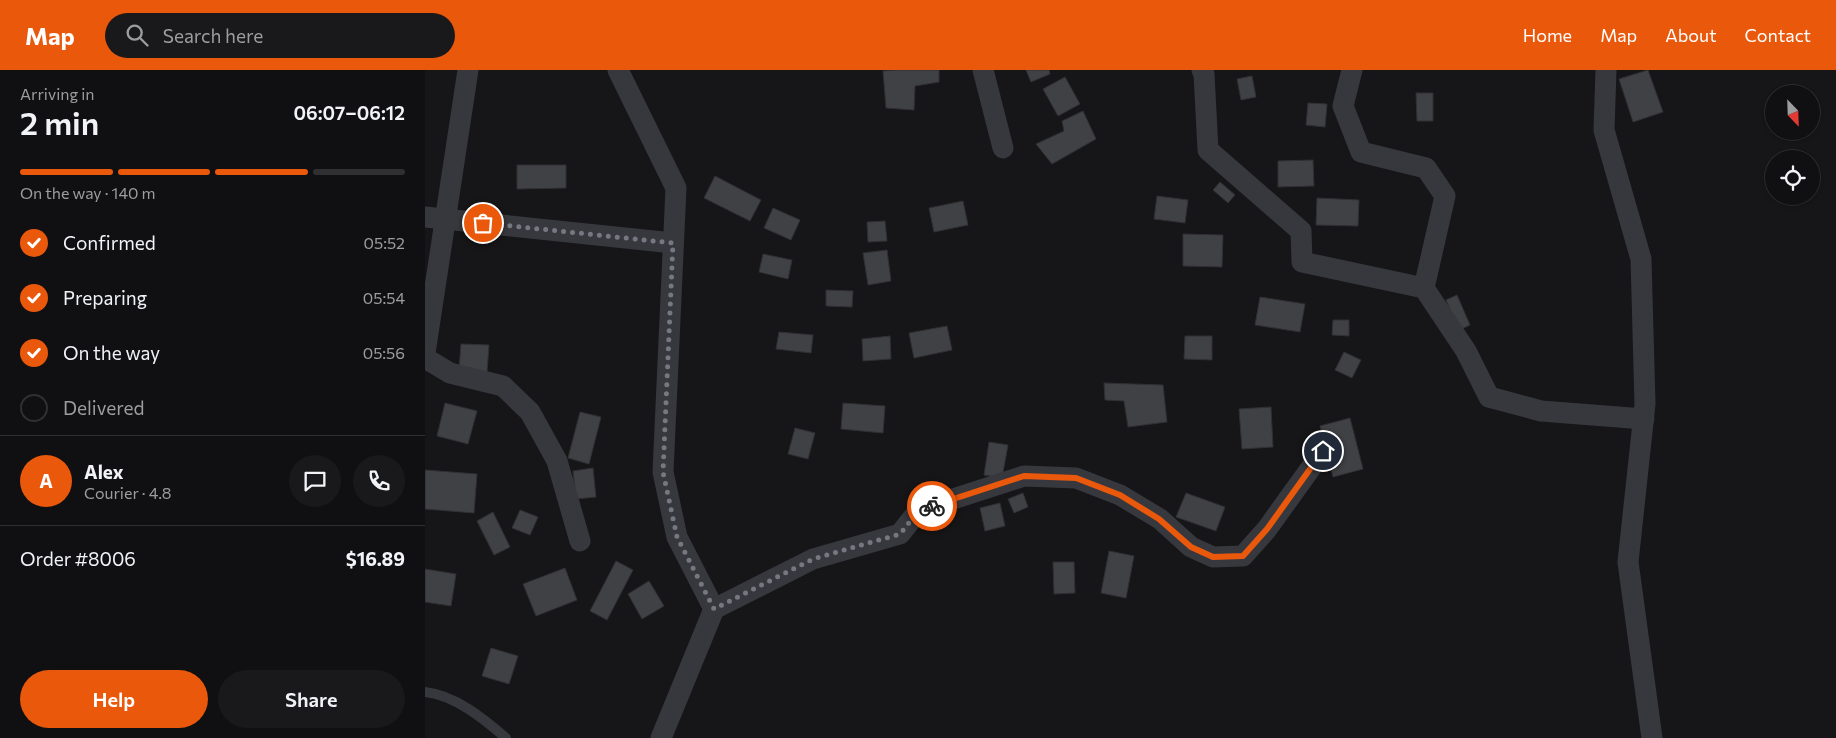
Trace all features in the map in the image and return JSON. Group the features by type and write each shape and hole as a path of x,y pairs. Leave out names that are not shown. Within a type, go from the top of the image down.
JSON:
{"street":[{"path":"425,353 435,218 468,70"},
{"path":"618,70 676,188 663,472 677,537 714,609"},
{"path":"983,70 1003,148"},
{"path":"1202,70 1204,74 1208,150 1301,232 1302,262 1425,288 1467,351 1489,397 1541,410 1644,419"},
{"path":"1352,70 1343,106 1361,152 1426,168 1445,196 1425,288"},
{"path":"1606,70 1604,130 1641,259 1645,404 1627,562 1652,738"},
{"path":"435,218 673,243"},
{"path":"425,358 450,373 503,386 530,412 557,461 580,541"},
{"path":"661,738 714,609 813,559 900,534 919,510 1024,476 1076,478 1120,495 1159,519 1191,547 1213,557 1243,556 1267,529 1323,451"}],"lane":[{"path":"425,692 436,693 481,716 506,738"}],"building":[{"path":"939,70 939,82 915,86 914,110 886,108 883,71"},
{"path":"1026,70 1049,70 1050,74 1031,82"},
{"path":"1648,70 1663,112 1633,122 1619,79"},
{"path":"1252,76 1256,97 1241,100 1237,79"},
{"path":"1065,77 1080,104 1058,116 1043,89"},
{"path":"1416,93 1433,93 1433,121 1417,121"},
{"path":"1308,103 1327,104 1325,127 1306,125"},
{"path":"1083,111 1096,139 1052,164 1036,144 1064,131 1062,121"},
{"path":"1313,160 1314,186 1278,187 1278,161"},
{"path":"517,165 566,165 566,188 517,189"},
{"path":"715,176 761,200 750,221 704,198"},
{"path":"1220,182 1235,195 1228,203 1213,190"},
{"path":"1157,196 1188,200 1185,223 1154,219"},
{"path":"1317,198 1359,200 1358,226 1316,225"},
{"path":"963,201 968,225 934,232 929,208"},
{"path":"773,208 800,220 791,240 764,228"},
{"path":"885,221 887,241 868,242 867,222"},
{"path":"1183,234 1223,235 1222,267 1183,266"},
{"path":"887,250 891,281 868,285 863,253"},
{"path":"763,254 792,260 788,279 759,272"},
{"path":"826,290 853,291 852,307 826,306"},
{"path":"1457,295 1470,325 1459,330 1446,300"},
{"path":"1260,297 1305,304 1300,332 1255,325"},
{"path":"1333,320 1349,320 1349,336 1332,335"},
{"path":"947,326 952,350 914,358 909,333"},
{"path":"779,332 813,335 811,353 776,349"},
{"path":"890,336 891,359 863,361 862,339"},
{"path":"1185,336 1212,336 1212,360 1184,359"},
{"path":"461,344 489,345 487,372 459,370"},
{"path":"1344,352 1361,360 1352,378 1335,370"},
{"path":"1104,383 1163,385 1167,422 1128,427 1124,401 1105,400"},
{"path":"445,403 477,411 468,444 437,436"},
{"path":"843,403 885,406 883,433 841,429"},
{"path":"1271,407 1273,447 1242,449 1239,409"},
{"path":"580,412 601,417 589,464 568,458"},
{"path":"1350,418 1363,469 1333,477 1320,426"},
{"path":"795,428 815,433 808,459 788,454"},
{"path":"989,442 1008,445 1002,478 984,475"},
{"path":"593,468 596,497 576,499 573,471"},
{"path":"425,470 477,474 474,513 425,509"},
{"path":"1023,493 1028,507 1014,513 1008,499"},
{"path":"1186,493 1225,507 1216,531 1176,517"},
{"path":"1000,503 1005,526 985,531 980,508"},
{"path":"520,510 538,517 530,535 512,528"},
{"path":"493,512 510,547 494,555 477,521"},
{"path":"1109,551 1134,556 1126,598 1101,593"},
{"path":"616,561 633,570 607,620 590,611"},
{"path":"1053,562 1074,562 1075,593 1054,594"},
{"path":"565,568 577,600 536,616 523,584"},
{"path":"425,569 456,574 451,606 425,602"},
{"path":"649,581 664,606 642,619 628,594"},
{"path":"491,648 518,656 509,684 482,676"}],"way so far":[{"path":"483,223 673,243 663,472 677,537 714,609 813,559 900,534 919,510 932,506"}],"route":[{"path":"932,506 1024,476 1076,478 1120,495 1159,519 1191,547 1213,557 1243,556 1267,529 1323,451"}]}
